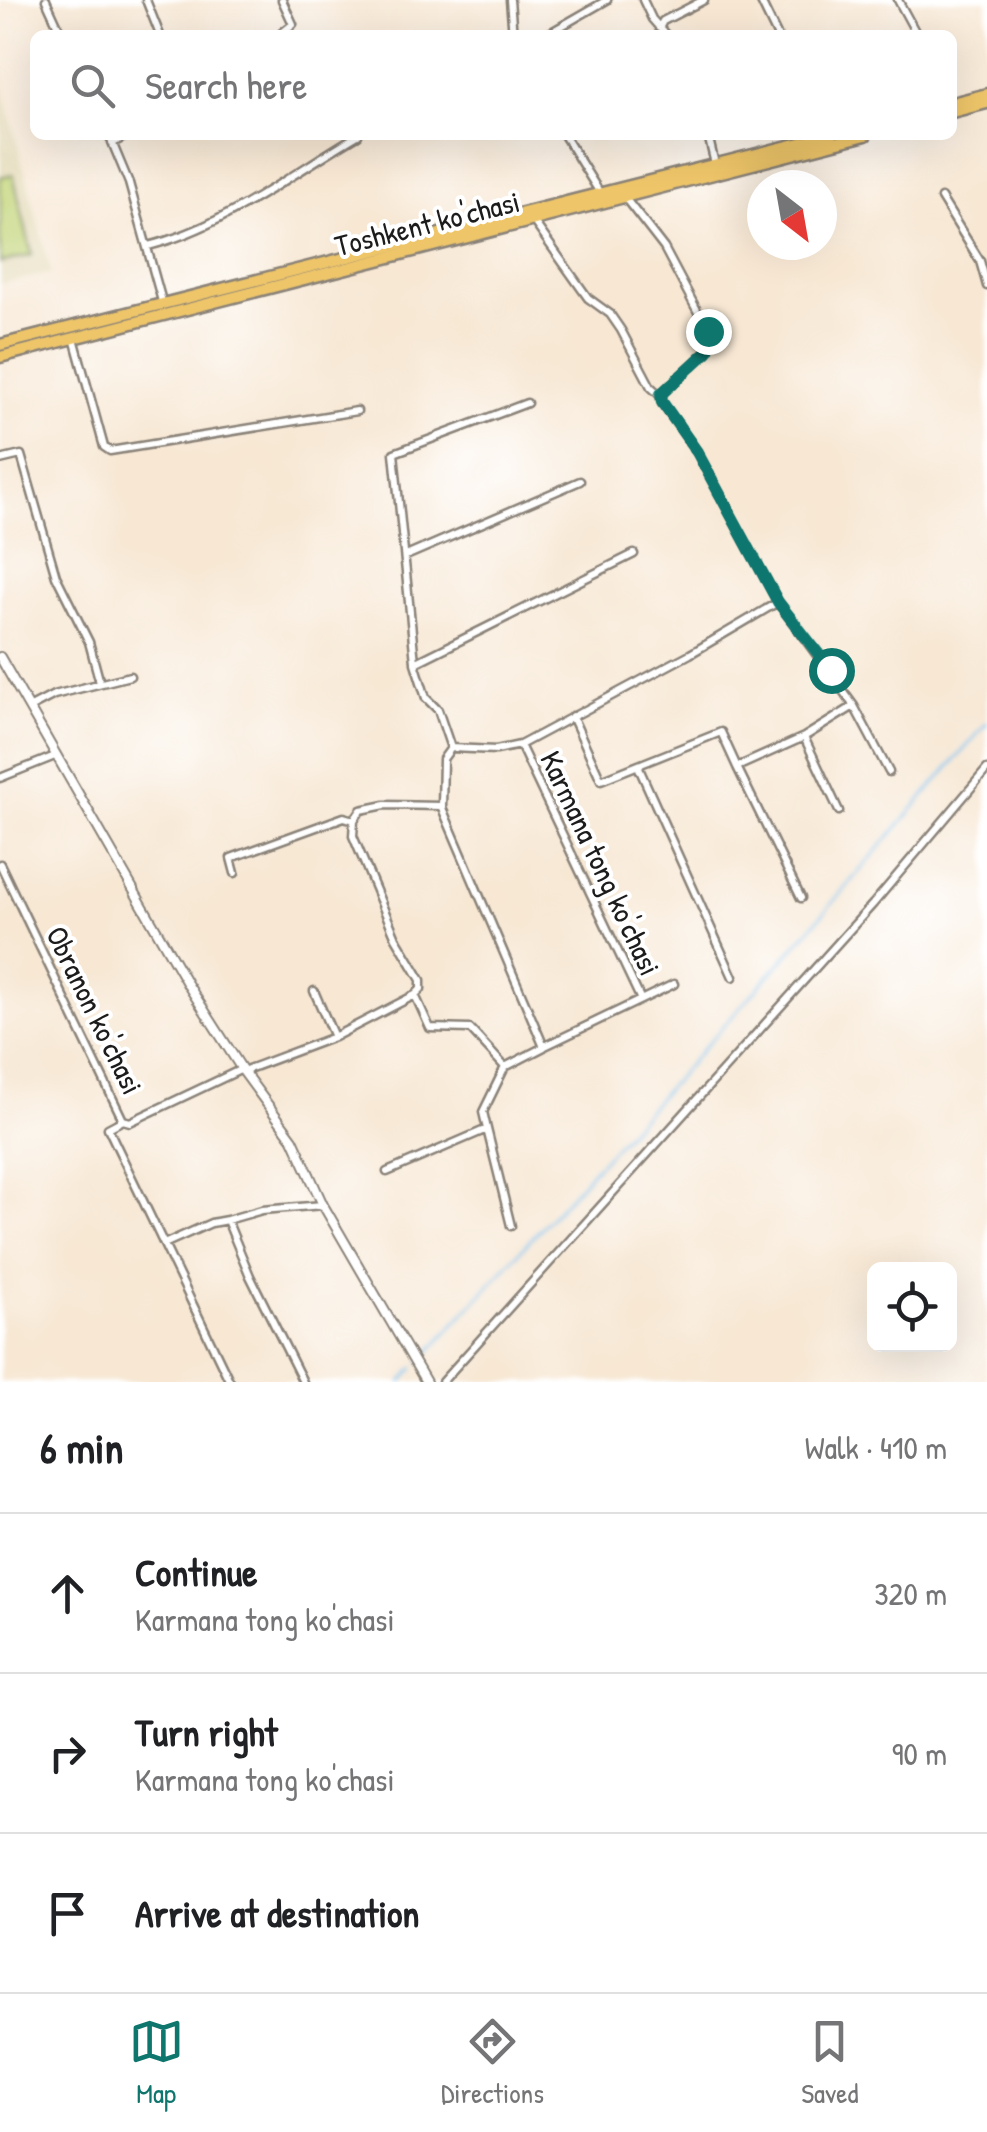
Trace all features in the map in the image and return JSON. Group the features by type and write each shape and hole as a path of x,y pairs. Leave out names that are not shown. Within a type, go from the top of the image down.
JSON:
{"highway":[{"path":"957,103 987,94"},
{"path":"957,105 987,103"},
{"name":"Toshkent ko'chasi","path":"0,357 600,193 812,140"},
{"name":"Toshkent ko'chasi","path":"0,346 534,222 847,140"}],"street":[{"path":"46,0 60,30"},
{"path":"146,0 158,30"},
{"path":"282,0 293,24 285,30"},
{"path":"510,0 513,30"},
{"path":"555,30 607,0"},
{"path":"642,0 659,28 664,21 704,0"},
{"path":"760,0 775,30"},
{"path":"898,0 914,30"},
{"path":"111,140 148,246 164,310"},
{"path":"148,246 177,240 206,227 350,140"},
{"path":"567,140 600,193"},
{"path":"709,140 715,164"},
{"path":"626,198 671,260 710,342 708,351 662,397"},
{"path":"942,198 985,271 987,286"},
{"path":"534,222 588,298 610,314 621,330 650,387 662,397 670,418 697,452 778,602 854,706 890,772"},
{"path":"74,338 104,447 110,451 357,411"},
{"path":"526,403 394,454 415,663 426,698 438,710 450,748 443,759 442,806 544,1046"},
{"path":"0,460 21,454 56,576 89,642 100,683"},
{"path":"406,556 580,481"},
{"path":"415,663 634,554"},
{"name":"Karmana tong ko'chasi","path":"450,748 496,750 520,745 778,602"},
{"path":"0,657 188,985 242,1070 294,1138 323,1205 426,1382"},
{"path":"31,707 54,695 130,676"},
{"path":"737,767 804,737 854,706"},
{"name":"Karmana tong ko'chasi","path":"572,716 601,780 721,732 801,898"},
{"path":"804,737 839,811"},
{"name":"Karmana tong ko'chasi","path":"520,745 640,1000"},
{"path":"0,778 55,756"},
{"path":"638,766 734,978"},
{"path":"442,1382 873,904 987,770"},
{"path":"242,1070 334,1037 421,989 421,980 396,938 353,836 354,820 361,810 384,805 442,806"},
{"path":"235,873 231,858 344,818 354,820"},
{"name":"Obranon ko'chasi","path":"0,864 123,1120"},
{"name":"Karmana tong ko'chasi","path":"505,1067 674,984"},
{"path":"314,991 334,1037"},
{"path":"414,995 430,1028 470,1030 505,1067 483,1112 511,1226"},
{"name":"Obranon ko'chasi","path":"230,1382 108,1128 123,1120 130,1122 242,1070"},
{"path":"387,1172 487,1129"},
{"path":"164,1244 211,1222 262,1210 323,1205"},
{"path":"227,1220 303,1382"}],"shaded area":[{"path":"0,77 51,273 0,284"}],"green space":[{"path":"13,174 32,255 0,263 0,177"}],"waterway":[{"path":"420,1362 785,958 987,723"},
{"path":"402,1382 414,1368"}],"route":[{"path":"708,331 708,351 661,394 662,402 697,452 778,602 831,670"}]}
